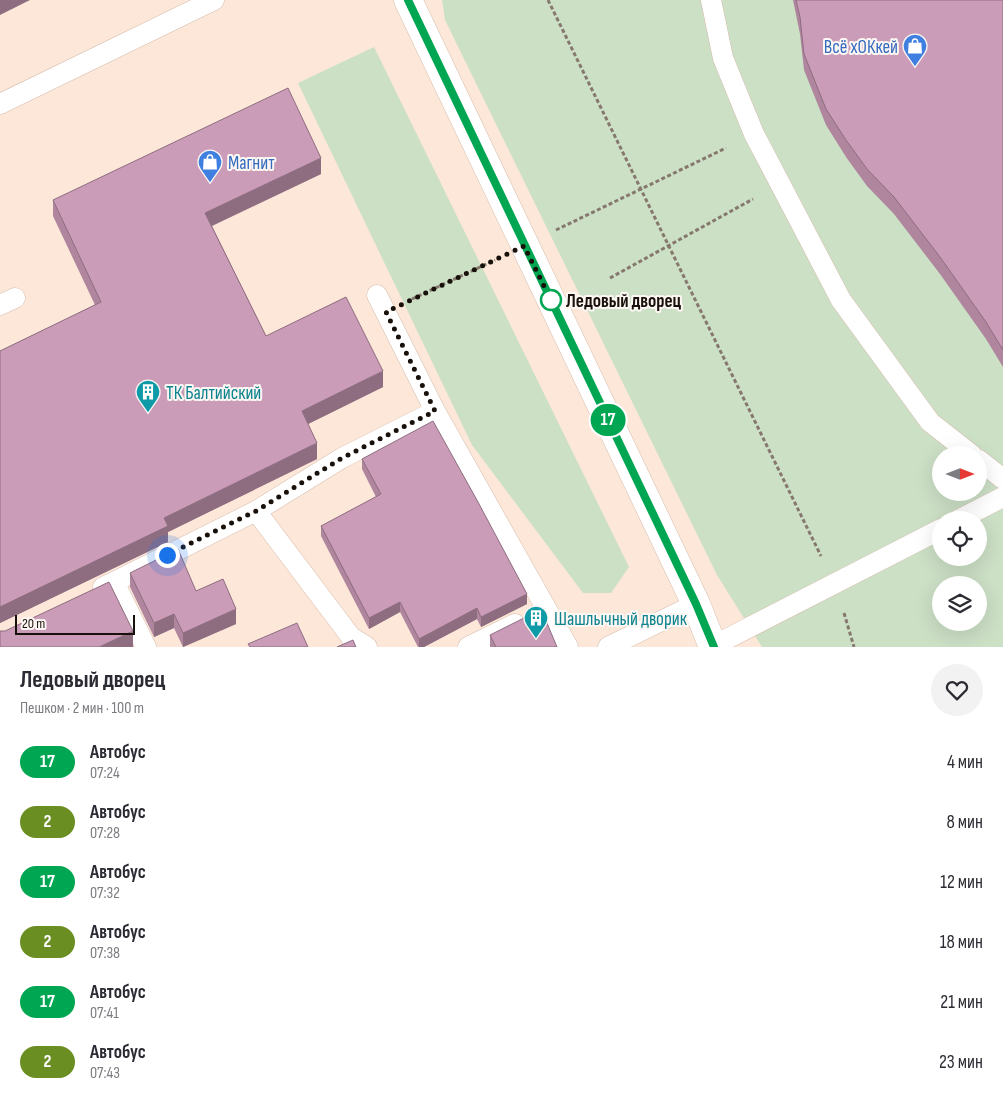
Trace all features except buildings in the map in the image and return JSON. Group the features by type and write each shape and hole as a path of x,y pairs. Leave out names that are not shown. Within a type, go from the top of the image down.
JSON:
{"street":[{"path":"408,0 696,604 713,647"}],"lane":[{"path":"0,104 214,0"},
{"path":"711,0 723,58 754,134 841,300 930,422 961,446"},
{"path":"381,304 435,411 568,647"},
{"path":"88,594 256,511 342,458 435,411"},
{"path":"988,467 1003,479"},
{"path":"976,511 1003,497"},
{"path":"256,511 351,637 367,647"},
{"path":"713,647 932,534"},
{"path":"114,582 146,647"},
{"path":"608,647 696,604"},
{"path":"468,647 546,608"}],"path":[{"path":"548,0 834,583 854,647"},
{"path":"381,304 524,246 754,134"},
{"path":"610,278 780,184"}],"green space":[{"path":"442,0 1003,0 1003,647 762,647 717,575 445,20"},
{"path":"374,47 629,567 611,593 583,593 472,445 298,83"}],"bus line":[{"name":"17","path":"408,0 696,604 714,647"}],"place":[{"name":"Всё хОКкей","path":"915,67"},
{"name":"Магнит","path":"210,183"},
{"name":"Ледовый дворец","path":"551,300"},
{"name":"ТК Балтийский","path":"148,413"},
{"name":"Шашлычный дворик","path":"536,639"}],"route":[{"path":"167,555 256,511 342,458 435,411 386,312 524,246 551,300"}]}
